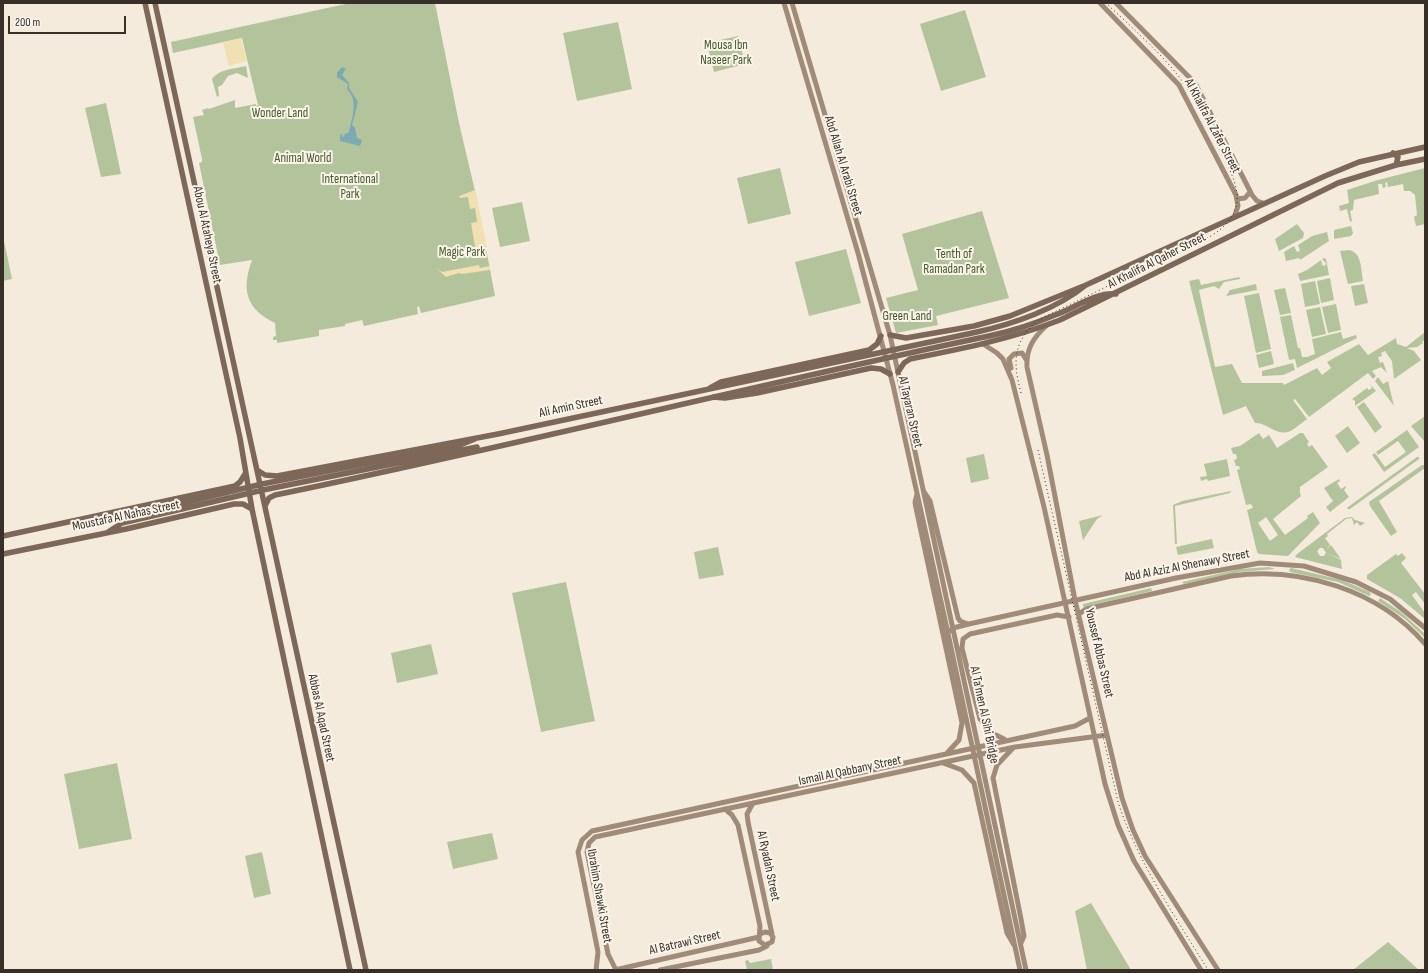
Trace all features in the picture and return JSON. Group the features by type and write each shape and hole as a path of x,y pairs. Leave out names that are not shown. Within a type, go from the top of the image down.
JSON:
{"main road":[{"name":"Abou Al Ataheya Street","path":"145,3 240,438 246,472"},
{"name":"Abou Al Ataheya Street","path":"154,3 257,470"},
{"name":"Abd Allah Al Arabi Street","path":"784,3 881,336"},
{"name":"Abd Allah Al Arabi Street","path":"792,3 890,336"},
{"name":"Al Khalifa Al Zafer Street","path":"1100,3 1183,90 1237,199"},
{"name":"Al Khalifa Al Zafer Street","path":"1116,3 1195,83 1250,192 1255,199 1264,203"},
{"path":"1119,22 1127,15"},
{"path":"803,69 807,69 811,66"},
{"path":"807,85 816,82"},
{"name":"Al Khalifa Al Qaher Street","path":"1086,285 1235,215 1346,167 1393,153 1425,147"},
{"path":"1417,148 1415,154 1418,160"},
{"path":"1393,153 1398,157 1396,165"},
{"name":"Al Khalifa Al Qaher Street","path":"898,370 908,360 983,344 1047,325 1116,294 1312,195 1344,181 1396,165 1425,159"},
{"path":"1235,215 1238,206 1237,199 1245,198 1250,192"},
{"path":"881,336 886,338 890,336 903,338 925,335 999,319 1086,285"},
{"path":"708,390 835,365 930,344 1008,324 1068,298 1086,285"},
{"path":"930,344 1019,328 1055,316 1098,296 1116,294"},
{"name":"Youssef Abbas Street","path":"1047,325 1032,341 1027,362 1075,600 1122,798 1136,839 1150,866 1218,970"},
{"path":"925,335 921,346 926,356"},
{"name":"Ali Amin Street","path":"257,470 262,474 269,476 286,474 481,437 708,390 720,382 873,348 881,336"},
{"name":"Al Tayaran Street","path":"881,336 921,492"},
{"name":"Al Tayaran Street","path":"890,336 898,370 921,492"},
{"name":"Youssef Abbas Street","path":"983,344 998,353 1003,359 1012,380 1044,507 1109,799 1118,826 1134,861 1201,970"},
{"path":"856,353 860,360 858,370"},
{"path":"1012,380 1009,361 1011,356 1016,353 1022,353 1027,362"},
{"path":"711,397 835,365"},
{"path":"889,372 892,365 898,370"},
{"name":"Ali Amin Street","path":"265,506 267,500 272,496 292,491 711,397 721,399 730,398 858,370 876,368 889,372"},
{"path":"347,471 460,445 481,437"},
{"path":"108,532 122,523 262,484 347,471 475,447 499,445"},
{"name":"Abbas Al Aqad Street","path":"257,470 366,970"},
{"name":"Abbas Al Aqad Street","path":"246,472 252,509 350,970"},
{"name":"Moustafa Al Nahas Street","path":"3,536 222,489 238,484 243,480 246,472"},
{"path":"286,474 284,483 288,489 292,491"},
{"path":"247,481 253,482 259,479"},
{"path":"222,489 228,496 228,500 224,506"},
{"path":"946,754 959,740 962,723 916,508 915,502 921,492 930,501 958,620"},
{"name":"Al Ta'men Al Sihi Bridge","path":"921,492 950,614 1021,944"},
{"name":"Al Ta'men Al Sihi Bridge","path":"921,492 944,615 1015,946"},
{"path":"250,499 256,496 263,497"},
{"name":"Moustafa Al Nahas Street","path":"3,554 224,506 240,504 252,509"},
{"path":"105,514 111,517 120,518 176,508"},
{"name":"Abd Al Aziz Al Shenawy Street","path":"944,636 953,628 968,624 1176,578 1256,563 1286,564 1328,572 1356,582 1402,608 1425,628"},
{"path":"1282,574 1286,564"},
{"name":"Abd Al Aziz Al Shenawy Street","path":"1079,614 1086,608 1243,574 1282,574 1329,583 1370,600 1397,618 1425,644"},
{"path":"1176,578 1178,588"},
{"path":"1153,583 1155,594"},
{"path":"1370,600 1376,592"},
{"path":"1053,605 1057,608 1057,615"},
{"path":"1005,740 990,732 980,719 962,648 962,642 967,635 1057,615 1069,617"},
{"path":"941,622 951,624 958,620"},
{"path":"958,620 968,624"},
{"name":"Ismail Al Qabbany Street","path":"592,831 1075,726 1090,718"},
{"path":"962,723 971,727 977,724 980,719"},
{"path":"1075,726 1078,732 1075,738"},
{"name":"Ismail Al Qabbany Street","path":"599,836 1015,747 1107,735"},
{"path":"1015,747 997,764 993,778 1024,936 1021,944 1026,970"},
{"path":"942,763 962,770 974,783 1007,933 1015,946 1020,970"},
{"path":"974,783 977,776 982,774 989,775 993,778"},
{"name":"Al Ryadah Street","path":"753,803 748,814 748,822 772,934"},
{"name":"Al Ryadah Street","path":"726,809 738,825 747,861 760,936"},
{"path":"658,816 660,823"},
{"path":"738,825 740,820 744,819 748,822"},
{"name":"Ibrahim Shawki Street","path":"592,831 582,840 578,852 598,956 596,970"},
{"name":"Ibrahim Shawki Street","path":"599,836 595,837 589,843 587,852 608,954 616,970"},
{"path":"765,932 772,934 772,942 767,946 761,944 760,936 765,932"},
{"name":"Al Batrawi Street","path":"616,970 760,936"},
{"name":"Al Batrawi Street","path":"660,970 759,950 767,946"},
{"path":"598,956 604,959 608,954"}],"green space":[{"name":"International Park","path":"350,3 435,3 459,123 476,195 495,296 421,313 419,306 417,307 418,314 364,326 362,320 345,324 345,326 319,330 319,336 277,343 277,340 273,340 273,337 276,336 275,323 265,318 252,305 248,298 247,281 252,260 220,265 199,163 202,162 202,159 193,117 204,115 202,110 235,100 235,108 256,104 256,106 258,105 242,38 173,53 171,42"},
{"path":"965,10 986,77 941,91 920,24"},
{"path":"618,22 632,89 577,101 563,33"},
{"name":"Mousa Ibn Naseer Park","path":"738,36 745,64 714,72 707,43"},
{"path":"246,66 248,78 237,73 228,76 222,85 218,87 219,96 217,97 212,79 218,73"},
{"path":"106,103 121,174 101,177 85,108"},
{"path":"780,168 791,214 748,224 737,178"},
{"path":"1425,168 1425,224 1416,226 1414,217 1417,215 1415,195 1410,191 1404,191 1403,184 1388,187 1387,182 1385,183 1386,187 1383,188 1382,184 1378,184 1379,194 1354,200 1353,210 1350,211 1352,221 1350,222 1347,209 1340,211 1339,206 1349,203 1347,190 1378,180"},
{"path":"522,202 530,241 500,247 492,208"},
{"name":"Tenth of Ramadan Park","path":"982,211 1009,298 936,316 938,325 896,333 886,298 918,290 902,234"},
{"path":"1297,224 1304,233 1303,238 1279,251 1275,239"},
{"path":"1351,226 1353,233 1351,236 1334,239 1334,230"},
{"path":"1327,232 1329,241 1300,260 1299,258 1286,261 1284,252 1294,246 1297,252 1300,251 1298,245 1312,236"},
{"path":"3,236 12,279 3,281"},
{"path":"846,249 861,303 809,316 795,262"},
{"path":"1340,251 1353,251 1359,258 1363,281 1348,284"},
{"path":"1322,259 1326,259 1329,275 1300,281 1298,274 1307,270 1321,260 1322,265 1325,266 1326,263"},
{"path":"1239,277 1240,279 1224,282 1219,289 1214,286 1199,290 1215,367 1232,364 1242,383 1283,383 1284,385 1317,368 1322,375 1331,368 1327,362 1359,344 1368,355 1396,338 1397,344 1406,347 1425,332 1425,341 1422,341 1423,343 1417,347 1407,348 1414,351 1421,360 1394,379 1392,361 1385,351 1381,353 1382,356 1378,357 1380,363 1383,362 1387,373 1381,367 1372,371 1376,376 1373,379 1368,373 1309,417 1295,399 1293,400 1307,419 1290,431 1276,431 1263,424 1255,423 1246,406 1223,415 1189,281 1199,279 1201,285"},
{"path":"1330,278 1334,300 1321,303 1317,281"},
{"path":"1315,281 1320,304 1305,307 1301,284"},
{"path":"1256,284 1257,290 1226,296 1230,290"},
{"path":"1364,284 1368,303 1355,306 1351,286"},
{"path":"1285,288 1291,313 1280,315 1274,290"},
{"path":"1259,293 1271,349 1256,353 1244,296"},
{"path":"1336,304 1341,330 1328,333 1322,307"},
{"path":"1320,307 1326,334 1312,337 1306,310"},
{"path":"1291,315 1298,348 1300,348 1302,357 1315,354 1312,339 1341,332 1343,339 1356,335 1357,338 1297,368 1295,359 1289,360 1280,317"},
{"path":"1271,351 1274,364 1259,368 1256,355"},
{"path":"1293,363 1295,370 1283,375 1262,376 1262,371"},
{"path":"1378,377 1383,384 1388,381 1394,406 1375,381"},
{"path":"1370,384 1376,391 1355,406 1355,401 1352,399 1367,388 1369,390 1372,388"},
{"path":"1364,402 1382,427 1375,433 1357,407"},
{"path":"1425,416 1425,442 1411,426"},
{"path":"1348,426 1360,443 1347,453 1335,436"},
{"path":"1407,430 1419,447 1384,472 1372,455 1375,453 1385,467 1406,452 1398,441 1378,455 1376,452"},
{"path":"1259,433 1263,439 1269,435 1277,448 1300,433 1303,433 1309,442 1307,444 1309,447 1312,445 1328,467 1300,487 1301,496 1273,519 1285,535 1308,518 1307,516 1313,512 1320,523 1288,556 1259,554 1257,552 1247,510 1253,508 1251,504 1246,505 1237,470 1240,469 1239,466 1236,466 1234,460 1237,459 1236,454 1233,454 1231,448 1240,446","holes":["1266,517 1278,535 1270,541 1258,523"]},
{"path":"984,454 989,479 971,483 966,458"},
{"path":"1419,457 1419,459 1350,509 1347,509 1348,507"},
{"path":"1227,459 1230,476 1201,481 1200,477 1207,476 1204,464"},
{"path":"1422,465 1425,465 1425,468 1379,501 1397,532 1391,536 1370,506 1369,502"},
{"path":"1339,479 1340,481 1337,483 1341,489 1346,486 1344,490 1349,497 1330,512 1326,507 1333,501 1324,488"},
{"path":"1231,491 1230,493 1175,506 1177,544 1175,544 1173,505 1182,501"},
{"path":"1103,515 1097,519 1083,540 1079,521"},
{"path":"1352,517 1355,520 1365,523 1360,526 1357,522 1354,525 1352,518 1346,519 1327,534 1328,536 1325,538 1330,545 1326,550 1331,545 1341,559 1326,553 1341,560 1342,569 1295,557 1345,518","holes":["1320,548 1323,548 1326,553 1324,556 1320,556 1317,551"]},
{"path":"1212,539 1214,548 1178,555 1176,547"},
{"path":"718,547 724,575 699,579 694,552"},
{"path":"1402,553 1406,558 1401,563 1425,594 1425,604 1416,592 1412,595 1425,613 1425,619 1400,598 1367,579 1367,575 1396,554 1398,556"},
{"path":"1269,567 1275,569 1240,572 1184,584 1182,582 1240,569"},
{"path":"1291,568 1342,580 1370,592 1371,595 1369,596 1338,582 1290,572 1289,570"},
{"path":"566,582 595,721 541,732 512,593"},
{"path":"1151,588 1152,591 1083,607 1083,604"},
{"path":"1380,598 1401,612 1425,634 1425,638 1405,619 1378,601"},
{"path":"431,644 438,674 397,683 391,653"},
{"path":"117,763 132,839 79,849 64,774"},
{"path":"492,833 498,859 453,869 447,842"},
{"path":"262,852 271,894 254,898 245,856"},
{"path":"1091,903 1131,970 1087,970 1075,911"},
{"path":"1388,942 1419,970 1353,970"},
{"path":"771,959 773,970 747,970 745,961 748,960 750,963"}],"sand":[{"path":"241,38 247,61 229,66 223,42"},
{"path":"475,190 487,248 482,249 483,254 477,258 471,223 477,222 475,208 470,209 468,197 460,198 459,196"},
{"path":"479,265 480,268 490,266 490,270 462,274 459,273 446,277 436,268 442,272"}],"water":[{"path":"342,67 346,69 342,75 349,83 349,88 358,102 352,125 355,128 357,138 362,140 360,146 340,141 340,135 343,134 342,136 344,137 345,133 346,134 349,132 354,110 353,99 347,89 348,84 337,77 337,73"}],"railway":[{"path":"1021,393 1018,382 1016,362 1019,345 1029,328 1038,320 1211,236 1224,226 1233,215 1237,205 1237,193 1230,170 1202,114 1185,85 1158,52 1106,3"},
{"path":"1038,450 1118,802 1126,825 1158,889 1208,970"}],"park label":[{"name":"Wonder Land","path":"280,114"},
{"name":"Animal World","path":"303,159"},
{"name":"Magic Park","path":"462,253"},
{"name":"Green Land","path":"907,317"}]}
